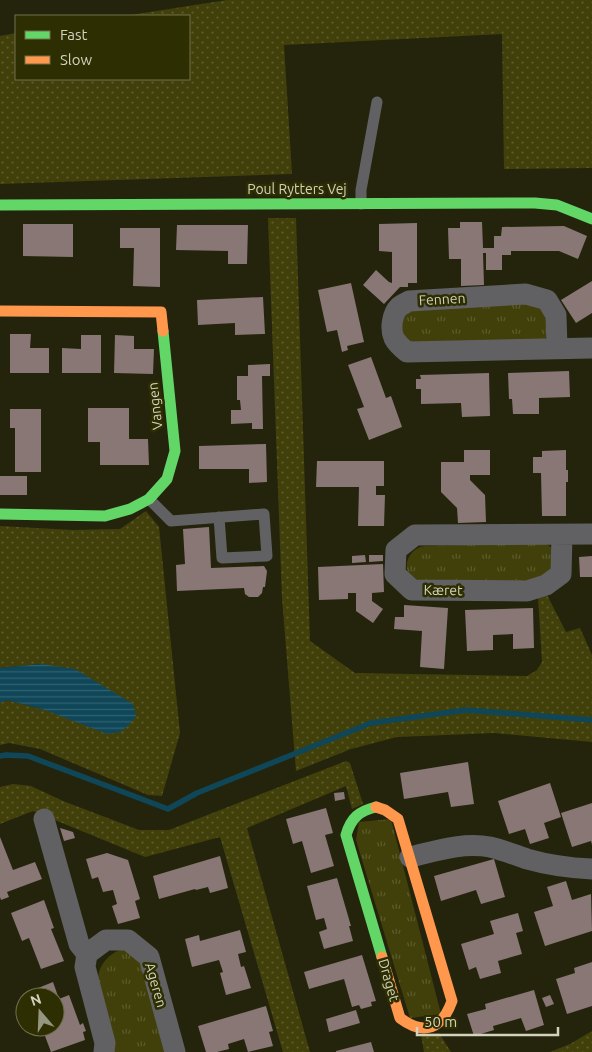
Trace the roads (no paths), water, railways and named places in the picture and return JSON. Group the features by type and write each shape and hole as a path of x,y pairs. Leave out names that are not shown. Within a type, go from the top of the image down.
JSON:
{"street":[{"name":"Poul Rytters Vej","path":"0,205 535,203 557,205 591,215"},
{"name":"Fennen","path":"557,348 556,315 547,300 526,294 409,301 399,307 394,315 392,326 393,336 407,352 592,348"},
{"name":"Vangen","path":"0,311 161,312 175,451 167,479 149,500 130,509 105,516 0,514"},
{"name":"Kæret","path":"562,535 561,574 546,585 527,592 412,590 395,574 396,550 415,535 592,534"},
{"name":"Draget","path":"376,807 392,814 398,819 410,857 452,1001 449,1012 440,1024 430,1028 419,1029 411,1027 400,1018 346,835 350,821 358,813 376,807"},
{"path":"44,819 79,944 87,954 85,967 105,1043 104,1052"},
{"path":"410,857 444,848 464,846 490,847 528,859 575,868 592,869"},
{"name":"Ageren","path":"87,954 106,940 128,940 149,957 175,1052"}],"lane":[{"path":"361,204 361,190 378,102"},
{"path":"149,500 171,520 264,514 267,556 222,558 219,517"}],"water":[{"path":"41,664 75,669 133,704 136,716 120,732 107,734 45,710 7,700 0,703 0,668"}],"waterway":[{"path":"0,756 28,756 168,809 197,793 371,723 466,710 592,720"}]}
